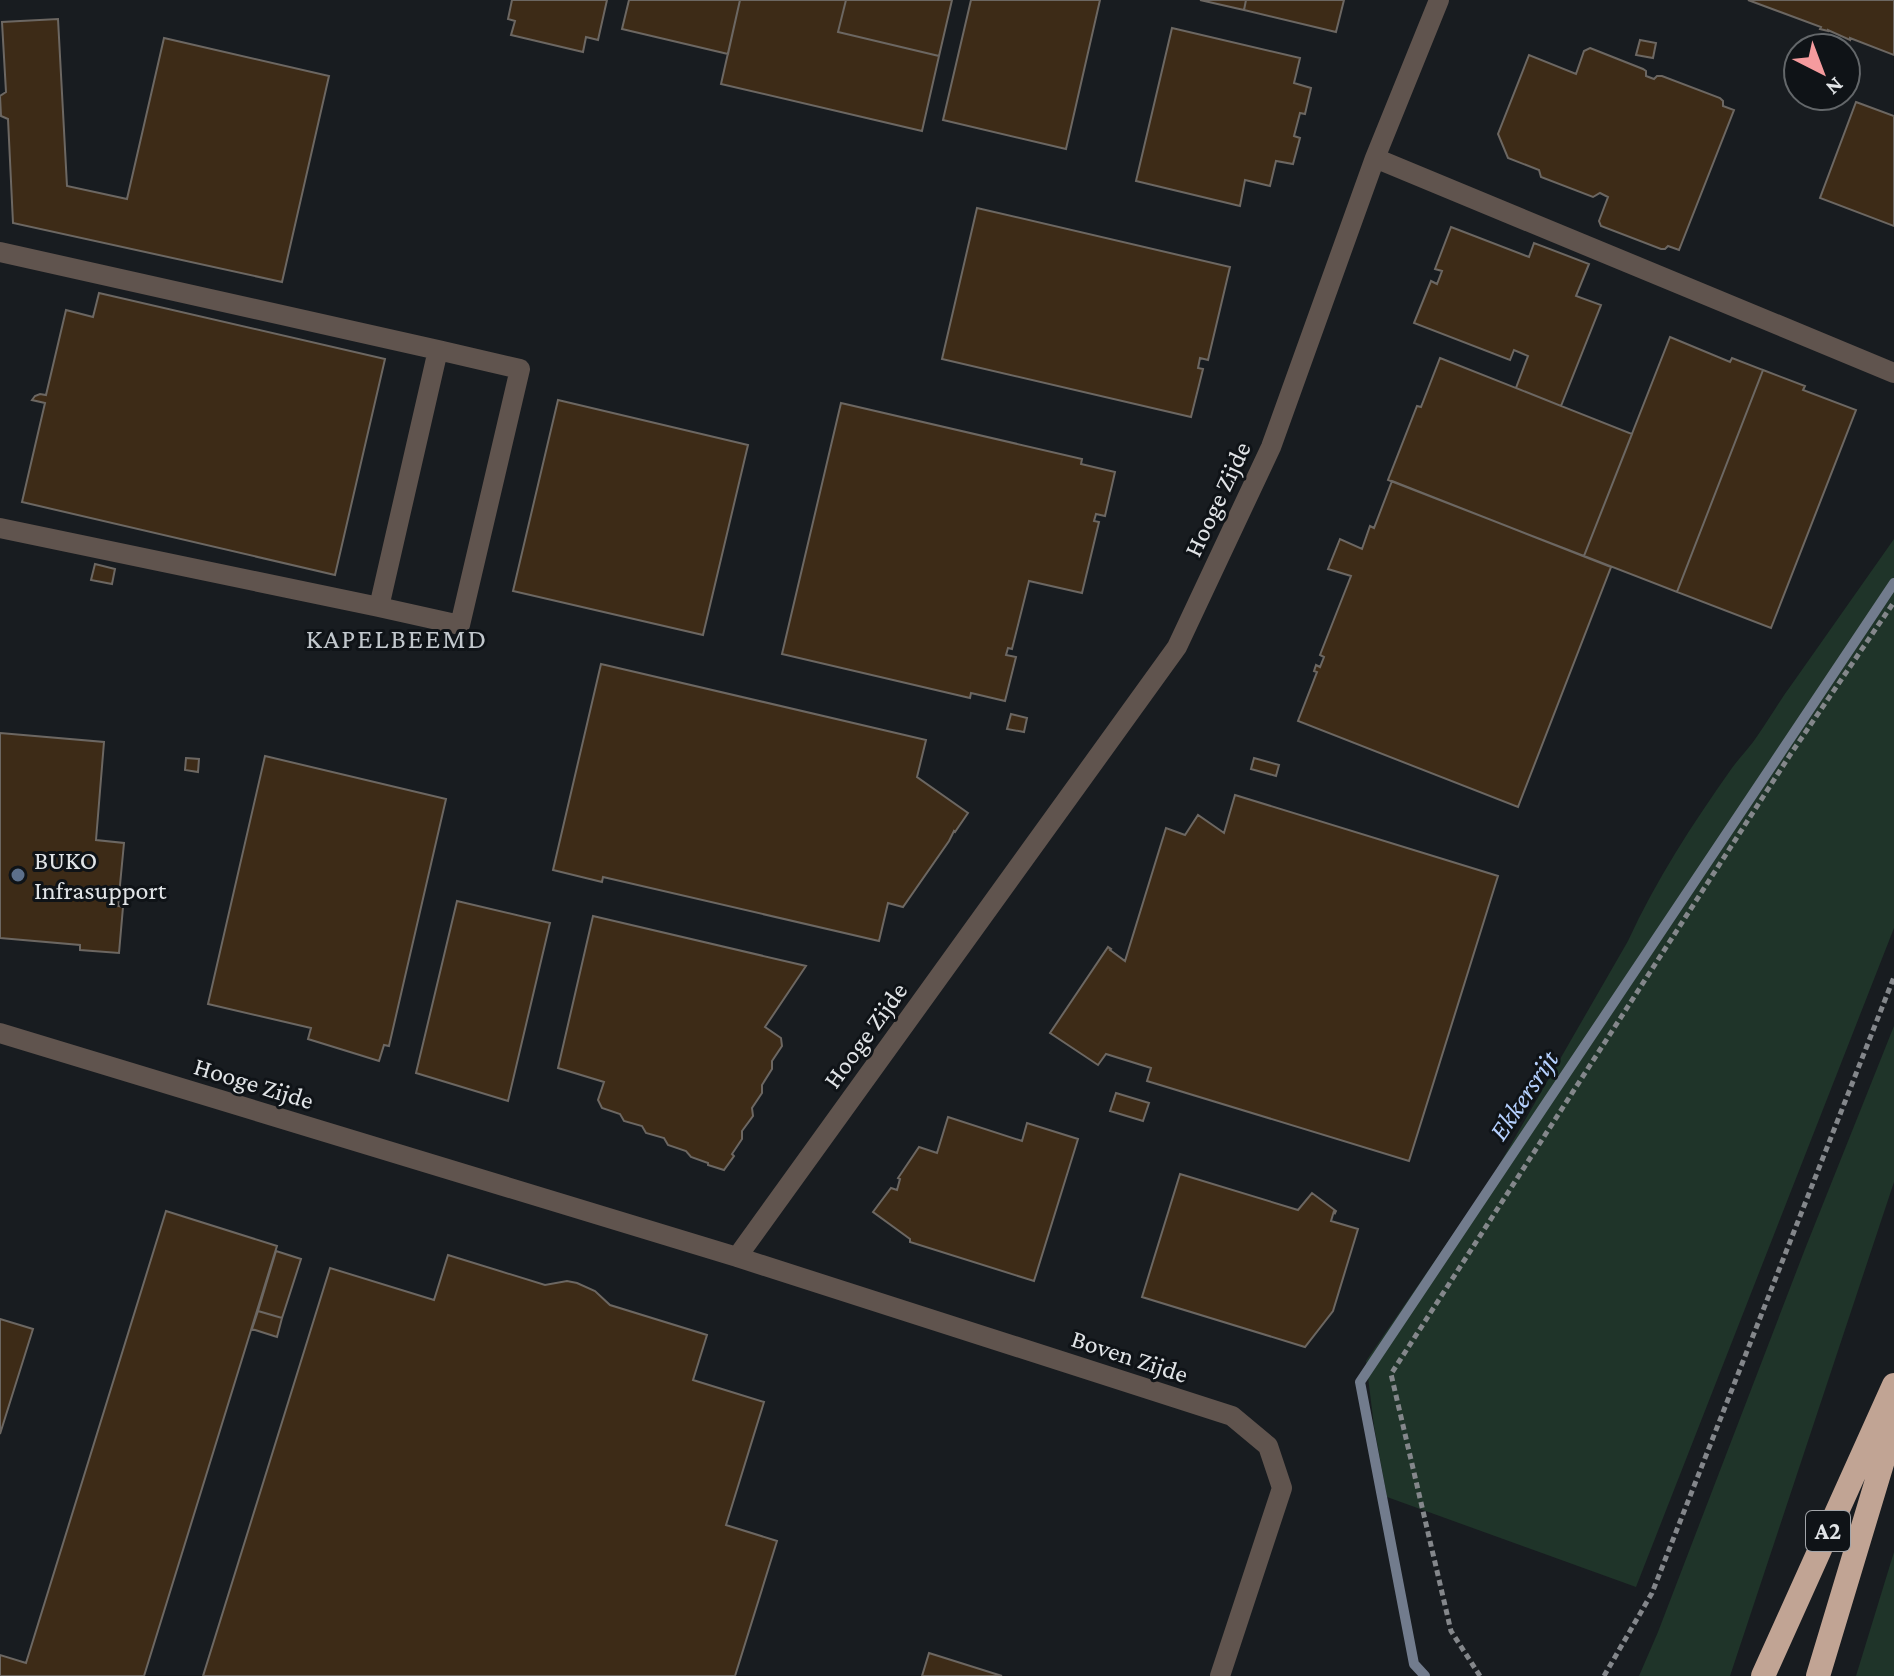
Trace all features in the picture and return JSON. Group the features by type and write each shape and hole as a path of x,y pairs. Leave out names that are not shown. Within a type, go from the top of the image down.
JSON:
{"highway":[{"name":"A2","path":"1763,1676 1894,1385"},
{"path":"1818,1676 1894,1424"}],"street":[{"name":"Hooge Zijde","path":"0,1033 737,1257 1177,647 1271,447 1375,158 1439,0"},
{"path":"1375,158 1894,373"},
{"path":"0,252 520,369 460,625 0,528"},
{"path":"379,607 438,350"},
{"name":"Boven Zijde","path":"737,1257 1232,1416 1268,1446 1282,1488 1220,1676"}],"path":[{"path":"1480,1676 1451,1631 1391,1374 1782,768 1894,602"},
{"path":"1604,1676 1652,1593 1894,977"}],"green space":[{"path":"1894,539 1894,928 1636,1587 1387,1497 1366,1361 1491,1179 1689,831"},
{"path":"1894,1026 1894,1182 1730,1676 1639,1676 1658,1632"},
{"path":"1894,1552 1894,1676 1856,1676"}],"building":[{"path":"512,0 607,0 598,40 586,37 583,52 511,35 515,21 508,19"},
{"path":"629,0 740,0 728,54 622,29"},
{"path":"740,0 846,0 838,32 939,56 922,131 721,84"},
{"path":"846,0 952,0 939,56 838,32"},
{"path":"971,0 1100,0 1066,149 943,120"},
{"path":"1200,0 1246,0 1244,10"},
{"path":"1246,0 1344,0 1336,32 1244,10"},
{"path":"1748,0 1894,0 1894,55 1862,43 1862,32 1832,32"},
{"path":"58,19 67,186 127,199 164,38 329,76 282,282 13,223 8,119 1,116 0,96 6,92 2,22"},
{"path":"1172,28 1300,58 1294,83 1311,88 1305,114 1300,113 1294,136 1300,138 1293,164 1276,161 1270,186 1245,180 1240,206 1136,181"},
{"path":"1640,40 1656,43 1653,58 1636,55"},
{"path":"1590,48 1643,69 1646,76 1654,79 1662,76 1720,98 1723,106 1734,110 1679,250 1668,246 1661,249 1601,226 1599,221 1608,197 1600,193 1593,197 1541,177 1539,170 1508,158 1498,134 1529,55 1576,74 1584,51"},
{"path":"1862,104 1894,116 1894,226 1820,198 1852,112 1862,112"},
{"path":"977,208 1230,267 1208,360 1200,358 1198,368 1203,369 1191,417 942,359"},
{"path":"1451,227 1529,257 1534,243 1589,264 1576,296 1601,305 1561,406 1516,388 1528,356 1514,350 1510,360 1414,323 1431,281 1437,284 1442,271 1435,269"},
{"path":"99,293 385,359 335,575 22,502 45,403 32,400 40,394 46,395 66,310 93,317"},
{"path":"1670,337 1730,362 1732,358 1763,370 1677,592 1584,556"},
{"path":"1440,358 1632,434 1584,556 1388,480"},
{"path":"1763,370 1805,386 1803,390 1856,410 1771,628 1677,592"},
{"path":"558,400 748,445 703,635 513,591"},
{"path":"841,403 1082,459 1081,464 1115,472 1105,516 1096,514 1094,521 1099,522 1082,593 1029,581 1012,649 1008,648 1006,655 1016,657 1005,701 971,693 970,698 782,654"},
{"path":"1392,481 1611,567 1518,807 1298,721 1317,672 1314,671 1316,665 1320,667 1324,657 1320,655 1351,576 1328,569 1340,539 1362,549 1370,526 1374,528"},
{"path":"95,564 115,569 112,584 91,580"},
{"path":"601,664 926,740 917,777 968,813 903,907 888,903 879,941 603,877 602,882 553,870"},
{"path":"1011,714 1027,718 1024,732 1007,729"},
{"path":"0,733 104,742 96,840 124,843 118,906 123,907 119,953 80,950 80,945 0,938"},
{"path":"265,756 446,799 389,1046 384,1045 379,1061 308,1039 311,1028 208,1004"},
{"path":"186,758 199,759 198,772 185,770"},
{"path":"1254,758 1279,765 1276,776 1251,769"},
{"path":"1235,795 1498,876 1409,1161 1147,1081 1151,1068 1106,1054 1098,1065 1050,1033 1108,947 1125,961 1166,828 1185,835 1198,815 1224,833"},
{"path":"457,901 550,923 508,1101 416,1073"},
{"path":"593,916 806,966 765,1027 781,1038 782,1046 772,1061 762,1093 752,1108 753,1116 742,1131 742,1139 724,1170 691,1157 686,1151 668,1145 664,1138 646,1133 642,1126 624,1121 620,1114 602,1108 598,1100 604,1082 558,1068"},
{"path":"1116,1093 1149,1103 1143,1121 1110,1111"},
{"path":"948,1117 1022,1141 1027,1123 1078,1139 1034,1281 910,1242 873,1212 891,1188 897,1190 898,1178 919,1147 937,1153"},
{"path":"1180,1174 1298,1210 1312,1193 1336,1211 1331,1221 1358,1229 1333,1311 1305,1347 1142,1297"},
{"path":"166,1211 277,1246 144,1676 0,1676 0,1655 26,1663"},
{"path":"276,1251 301,1259 282,1318 258,1311"},
{"path":"448,1255 545,1285 567,1281 577,1283 595,1291 610,1305 707,1335 693,1380 764,1402 726,1525 777,1541 735,1676 203,1676 330,1268 434,1300"},
{"path":"258,1311 282,1318 277,1337 252,1329"},
{"path":"0,1319 33,1329 0,1434"},
{"path":"929,1653 1002,1676 922,1676"}],"waterway":[{"name":"Ekkersrijt","path":"1425,1676 1414,1664 1360,1382 1894,583"}],"place":[{"name":"BUKO Infrasupport","path":"18,875"}],"district":[{"name":"KAPELBEEMD","path":"397,638"}]}
